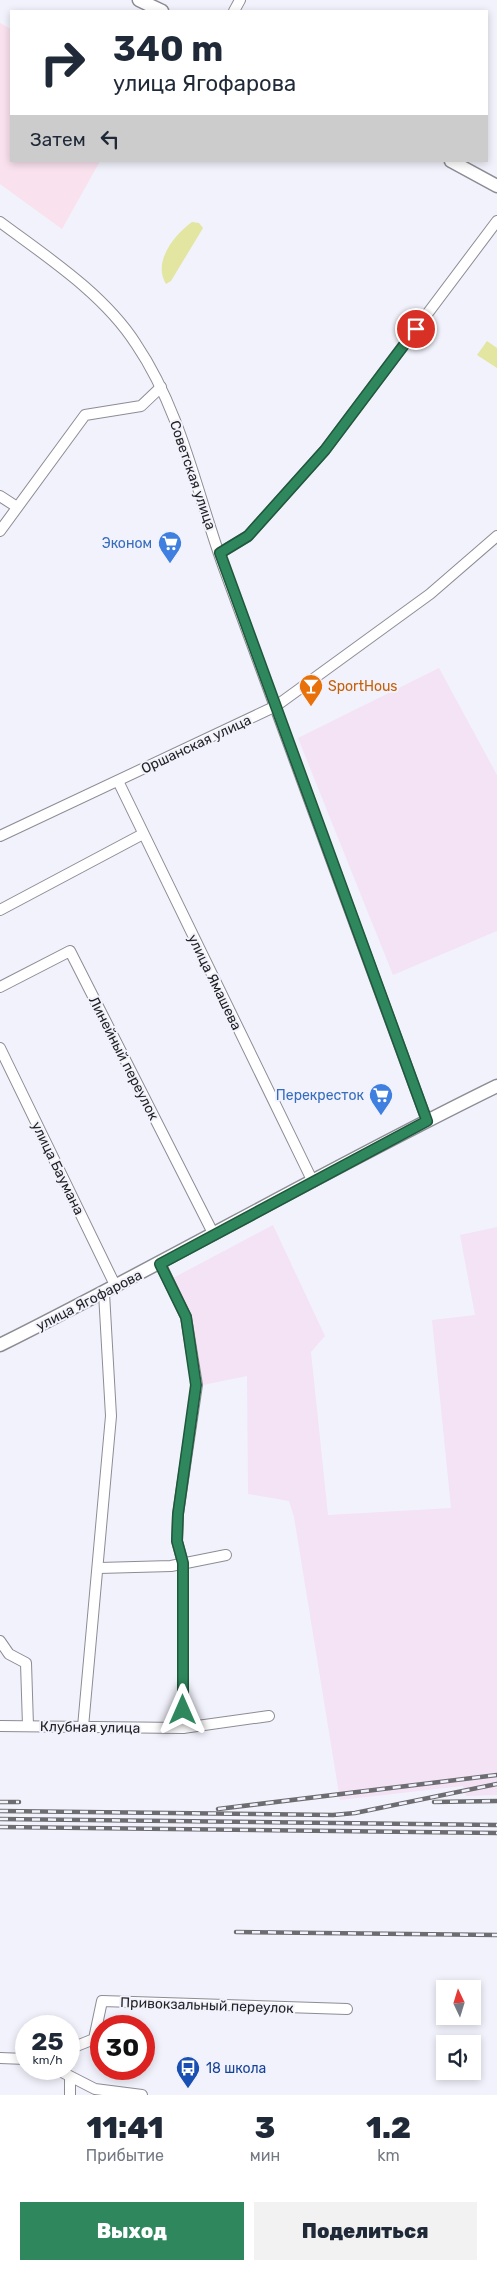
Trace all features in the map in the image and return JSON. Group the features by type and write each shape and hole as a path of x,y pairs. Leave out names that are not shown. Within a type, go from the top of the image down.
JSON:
{"main road":[{"path":"139,0 160,10"},
{"path":"453,162 497,186"},
{"name":"улица Ягофарова","path":"0,1345 116,1287 427,1121 497,1086"}],"street":[{"path":"220,553 248,536 325,450 497,221"},
{"name":"Советская улица","path":"0,222 69,272 101,302 136,342 161,387 178,428 220,553 332,866 427,1121"},
{"path":"0,531 85,415 141,406 161,387"},
{"path":"0,496 17,507"},
{"name":"Оршанская улица","path":"0,836 276,706 430,594 497,536"},
{"name":"улица Ямашева","path":"118,781 313,1182"},
{"path":"0,910 143,834"},
{"name":"Линейный переулок","path":"0,987 70,952 214,1235"},
{"name":"улица Баумана","path":"0,1048 116,1287"},
{"path":"160,1264 186,1317 196,1385 178,1514 177,1541 183,1563 182,1728"},
{"path":"83,1727 112,1416 104,1293"},
{"path":"99,1568 171,1566 226,1555"},
{"path":"0,1641 9,1654 26,1663 28,1726"},
{"name":"Клубная улица","path":"0,1726 182,1728 269,1716"},
{"name":"Привокзальный переулок","path":"80,2045 94,2039 102,2002 347,2009"},
{"path":"0,2058 15,2059"},
{"path":"70,2080 70,2095"},
{"path":"76,2080 95,2089 142,2095"}],"shaded area":[{"path":"0,23 10,28 10,162 99,162 62,229 0,184"},
{"path":"439,668 497,775 497,931 393,975 298,738"},
{"path":"273,1225 325,1336 311,1352 328,1515 451,1508 432,1320 475,1315 460,1235 497,1227 497,1795 466,1796 463,1786 340,1800 294,1517 289,1501 248,1494 247,1376 203,1385 189,1320 173,1278"}],"green space":[{"path":"192,222 199,223 203,228 171,281 166,284 162,276 162,267 167,249 185,227"},
{"path":"487,341 497,348 497,368 477,355"}],"railway":[{"path":"218,1809 497,1775"},
{"path":"0,1811 333,1815 355,1813 497,1784"},
{"path":"434,1802 497,1801"},
{"path":"0,1802 19,1802"},
{"path":"0,1819 497,1825"},
{"path":"0,1827 497,1833"},
{"path":"236,1932 497,1935"}],"place":[{"name":"Эконом","path":"170,564"},
{"name":"SportHous","path":"311,707"},
{"name":"Перекресток","path":"381,1116"},
{"name":"18 школа","path":"188,2089"}],"route":[{"path":"183,1710 183,1563 177,1541 178,1514 196,1385 186,1317 160,1264 427,1121 332,866 220,553 248,536 325,450 416,329"}]}
